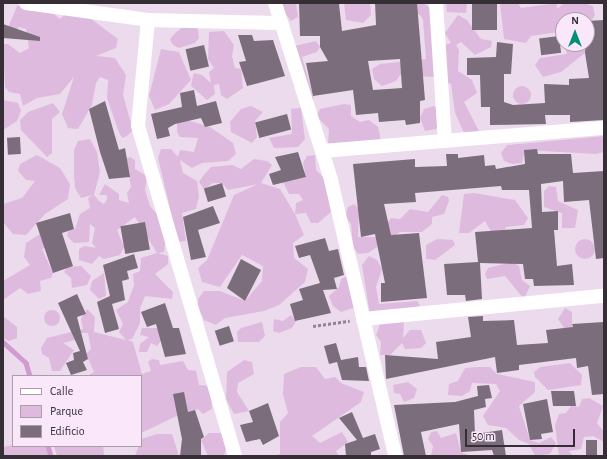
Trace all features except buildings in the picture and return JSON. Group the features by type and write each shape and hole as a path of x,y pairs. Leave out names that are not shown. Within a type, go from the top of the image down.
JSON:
{"street":[{"path":"26,3 148,20 281,23"},
{"path":"275,3 322,151 364,319 395,456"},
{"path":"436,3 445,141"},
{"path":"148,20 138,126 235,456"},
{"path":"322,151 604,128"},
{"path":"364,319 604,296"}],"path":[{"path":"313,326 364,319"}],"green space":[{"path":"277,3 296,3 298,17 291,21"},
{"path":"344,3 370,3 371,15 363,23 346,20"},
{"path":"412,3 423,3 433,10 437,72 434,77 400,75 396,81 382,86 374,79 372,69 380,64 426,59 423,20 420,15 407,14"},
{"path":"446,3 467,3 466,13 447,12"},
{"path":"500,3 518,3 521,8 557,3 557,9 563,4 584,3 593,6 594,12 555,12 555,32 531,36 526,43 504,39"},
{"path":"27,5 51,12 60,19 69,11 90,18 118,39 116,48 96,56 115,58 126,75 123,95 133,130 127,136 122,138 107,98 108,80 100,77 96,83 92,105 78,129 68,128 62,114 74,77 60,94 37,98 23,106 20,94 9,92 5,87 3,44 8,44 20,53 29,48 26,29 19,27 12,34 7,30 17,6"},
{"path":"458,15 467,20 481,39 492,41 491,47 475,55 461,42 456,45 459,50 458,71 472,80 477,93 464,102 480,133 466,137 455,113 451,84 445,82 445,45 451,43 445,33"},
{"path":"193,26 198,29 199,38 195,43 179,48 173,45 170,39 175,33 183,27"},
{"path":"224,31 234,45 232,56 235,68 241,69 243,88 227,99 221,95 219,84 214,85 215,94 207,100 191,86 193,76 194,73 202,75 211,83 209,72 214,68 208,59 209,32"},
{"path":"316,41 320,47 317,52 302,57 314,99 310,102 293,85 294,46"},
{"path":"161,49 179,52 191,80 169,104 155,110 149,96"},
{"path":"566,52 585,52 561,72 543,77 535,65 540,58 567,54"},
{"path":"522,86 528,89 531,95 528,101 522,104 516,101 513,95 516,89"},
{"path":"3,100 18,103 21,111 17,121 3,130"},
{"path":"53,103 60,112 52,119 52,153 47,157 21,130 20,120 28,112"},
{"path":"344,104 351,105 351,116 360,122 369,120 378,127 381,141 328,144 329,129 316,116 320,109"},
{"path":"251,106 263,112 255,121 257,137 252,143 231,132 230,122 241,109"},
{"path":"434,106 438,108 440,122 436,129 425,131 420,118 424,109"},
{"path":"301,108 305,139 298,147 274,148 269,138 292,134 291,109"},
{"path":"177,117 210,127 233,143 236,154 228,161 202,163 192,168 180,160 183,173 197,181 199,196 196,209 182,213 186,241 178,242 158,158 161,149 171,149 178,157 180,150 194,152 198,138 180,137 177,132"},
{"path":"604,136 604,152 596,154 525,150 522,163 512,164 504,161 501,153 507,145"},
{"path":"90,139 97,152 100,172 94,195 104,204 107,199 107,195 99,195 105,184 119,194 119,200 129,203 127,193 131,187 126,159 130,157 135,160 135,169 147,176 145,190 150,206 165,223 164,252 158,253 168,256 168,264 155,274 173,292 172,299 145,296 140,309 140,323 132,339 127,340 133,342 142,374 151,371 148,362 152,359 159,360 160,365 183,361 188,370 196,371 199,385 210,386 212,409 203,414 198,409 179,415 142,433 142,375 89,375 94,372 86,354 91,349 88,333 75,333 75,340 63,343 74,350 60,371 52,371 49,358 42,354 41,348 47,338 83,329 81,319 87,309 95,317 94,332 126,340 119,332 123,324 116,310 128,302 134,285 133,274 140,271 141,258 157,253 135,217 117,230 124,247 120,255 104,259 99,256 92,264 79,260 79,249 84,246 96,248 92,243 95,228 90,224 89,242 74,243 67,236 69,230 75,229 80,214 90,208 88,198 92,195 81,198 75,188 74,150 78,141"},
{"path":"37,155 60,168 70,184 68,199 45,214 26,235 13,234 3,222 3,204 22,198 35,181 26,180 18,171 20,164"},
{"path":"315,155 316,170 325,179 331,212 318,223 311,223 306,213 295,214 296,203 303,200 299,194 289,194 283,182 306,177 303,163 307,156"},
{"path":"254,159 267,161 272,165 261,183 280,189 295,214 304,235 293,243 294,258 308,269 305,282 279,305 264,311 225,318 216,325 204,320 198,307 198,299 204,291 220,291 245,301 262,281 263,266 242,255 220,287 202,282 198,268 207,260 234,195 258,184 228,190 222,183 213,183 204,189 199,182 203,176 211,167 232,165 241,169"},
{"path":"549,186 556,187 558,201 578,210 575,228 562,228 562,213 544,207 544,191"},
{"path":"474,193 515,200 528,218 524,225 506,227 502,235 493,235 485,221 469,233 459,233 464,194"},
{"path":"442,195 448,197 449,201 444,214 432,217 432,224 422,232 400,232 368,253 358,254 353,247 351,224 345,216 348,207 354,204 359,209 358,237 376,237 391,218 400,219 410,209 428,212"},
{"path":"40,234 48,247 42,249 53,273 51,278 40,281 41,291 28,294 20,288 3,300 3,281 30,265 24,257 26,243"},
{"path":"437,239 453,240 455,245 435,260 426,259 426,245"},
{"path":"585,239 592,242 595,249 592,256 585,259 578,256 575,249 578,242"},
{"path":"369,256 377,260 382,269 376,287 379,304 417,301 420,305 411,312 370,315 362,265"},
{"path":"512,262 519,266 522,280 530,286 524,299 505,276 487,279 485,274 488,268"},
{"path":"81,266 91,276 87,285 72,288 71,278 64,272 67,267"},
{"path":"104,273 106,296 99,299 90,290 92,281"},
{"path":"350,275 356,307 341,312 333,306 329,296 339,287 341,279"},
{"path":"565,308 572,312 572,332 566,331 558,319"},
{"path":"52,310 58,312 60,318 58,324 52,326 46,324 44,318 46,312"},
{"path":"291,315 296,321 292,328 279,333 273,331 274,319 283,321"},
{"path":"3,316 17,327 17,338 9,341 3,338"},
{"path":"404,320 403,338 410,330 421,330 426,343 421,348 405,349 402,343 390,355 380,355 381,342 376,335 380,324"},
{"path":"262,322 265,336 259,342 238,342 237,332 241,328"},
{"path":"142,328 158,328 164,337 157,346 151,343 147,352 139,352 140,344 149,337 140,335"},
{"path":"244,360 252,362 254,374 238,383 237,392 249,411 234,414 226,399 227,372"},
{"path":"570,363 582,375 581,385 548,390 535,377 534,372 540,367"},
{"path":"301,367 316,367 325,379 335,377 341,383 364,392 361,402 312,436 320,443 342,432 348,442 336,451 339,456 272,456 280,454 280,422 288,413 283,394 284,374"},
{"path":"490,367 497,374 535,382 535,392 519,406 530,440 539,443 551,437 556,443 550,454 535,456 529,444 519,440 506,428 488,425 483,416 500,391 496,384 472,383 470,391 462,396 448,395 449,384 458,381 465,368"},
{"path":"408,382 417,389 414,398 404,402 400,394 394,393 393,385"},
{"path":"589,398 603,406 597,423 604,432 604,442 593,436 584,437 581,449 569,451 573,456 559,456 555,425 559,414 566,413 571,406 579,407 582,399"},
{"path":"437,431 441,438 456,433 461,452 470,456 431,456 433,446 428,439 431,432"},
{"path":"209,433 221,433 227,445 224,456 208,456 201,440"},
{"path":"157,434 172,434 179,456 135,456 138,447 142,447 142,439"},
{"path":"12,445 12,447 46,447 50,456 3,456 3,447"},
{"path":"54,447 103,447 104,455 57,456"}],"waterway":[{"path":"3,342 26,363 30,375"},
{"path":"48,447 51,456"}]}
